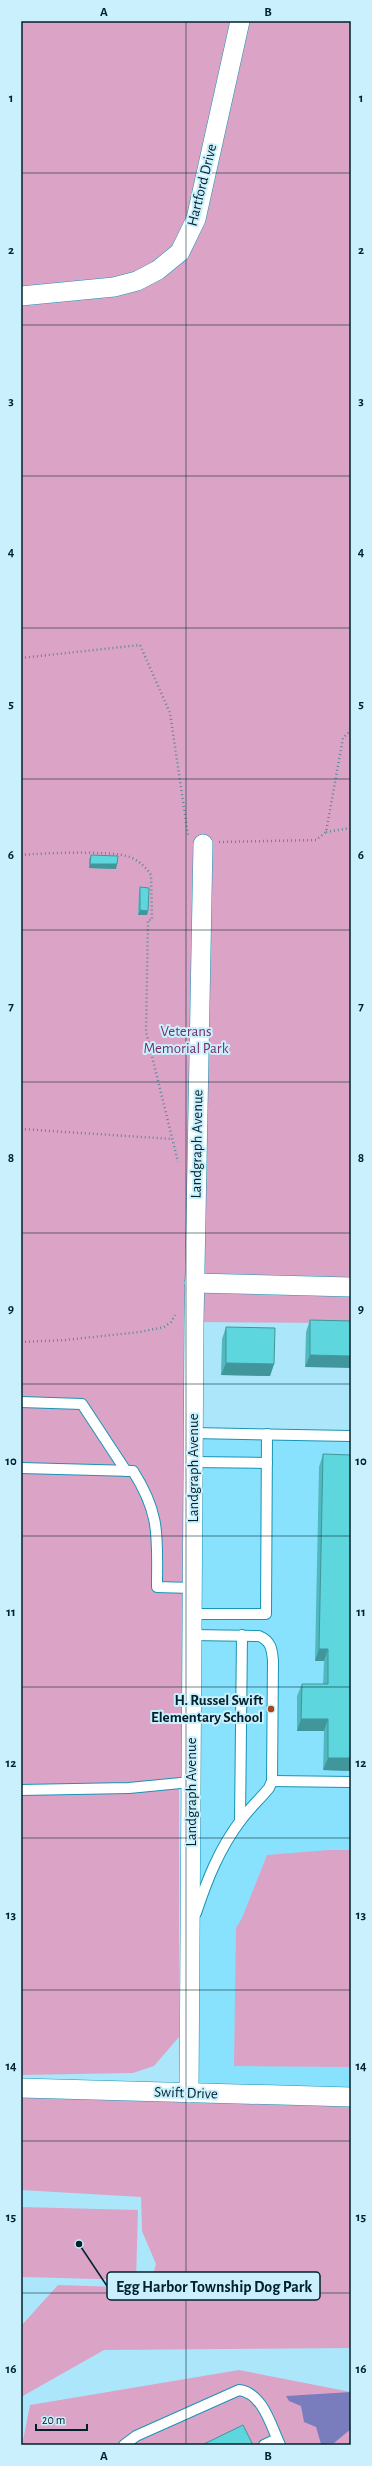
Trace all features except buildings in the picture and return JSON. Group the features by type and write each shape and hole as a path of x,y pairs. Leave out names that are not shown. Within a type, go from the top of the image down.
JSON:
{"street":[{"name":"Hartford Drive","path":"21,296 114,287 137,281 158,270 180,252 196,219 240,21"},
{"name":"Landgraph Avenue","path":"189,2093 194,1283 203,845"},
{"path":"194,1283 351,1287"},
{"name":"Swift Drive","path":"21,2088 351,2097"}],"lane":[{"path":"21,1402 82,1404 126,1471"},
{"path":"193,1433 351,1436"},
{"path":"192,1614 266,1614 267,1434"},
{"path":"193,1462 267,1463"},
{"path":"21,1468 133,1471 153,1509 157,1530 157,1587 192,1588"},
{"path":"190,1928 210,1873 240,1821 264,1794 272,1781 273,1651 268,1640 264,1638 242,1635 192,1635"},
{"path":"240,1821 242,1635"},
{"path":"272,1781 351,1782"},
{"path":"21,1790 129,1788 191,1782"},
{"path":"124,2445 136,2436 236,2390 250,2393 258,2399 279,2442 264,2445"}],"path":[{"path":"21,658 140,645 170,713 189,836 203,845 224,840 316,840 326,832 351,828"},
{"path":"326,832 343,738 351,730"},
{"path":"21,855 82,854 126,856 142,864 151,874 152,920 148,920 146,1026 178,1167"},
{"path":"21,1129 172,1139"},
{"path":"21,1342 65,1340 164,1327 171,1322 176,1312"}],"shaded area":[{"name":"H. Russel Swift Elementary School","path":"193,1433 351,1436 351,2097 189,2093"},
{"path":"351,2392 351,2429 334,2443 321,2444 316,2427 304,2422 301,2406 289,2401 286,2396"}],"green space":[{"name":"Veterans Memorial Park","path":"21,21 351,21 351,1323 194,1322 191,1782 179,1783 179,2037 154,2066 133,2073 21,2075"},
{"path":"328,1850 351,1850 351,2067 234,2066 236,1928 242,1918 267,1855"},
{"path":"21,2093 351,2102 351,2348 104,2350 21,2397 21,2326 58,2285 149,2288 156,2264 142,2231 141,2197 21,2190"},
{"path":"21,2207 138,2210 136,2280 21,2277"},
{"path":"239,2370 351,2392 351,2445 22,2445 30,2405"}],"place":[{"name":"H. Russel Swift Elementary School","path":"271,1709"},
{"name":"Egg Harbor Township Dog Park","path":"79,2244"}]}
